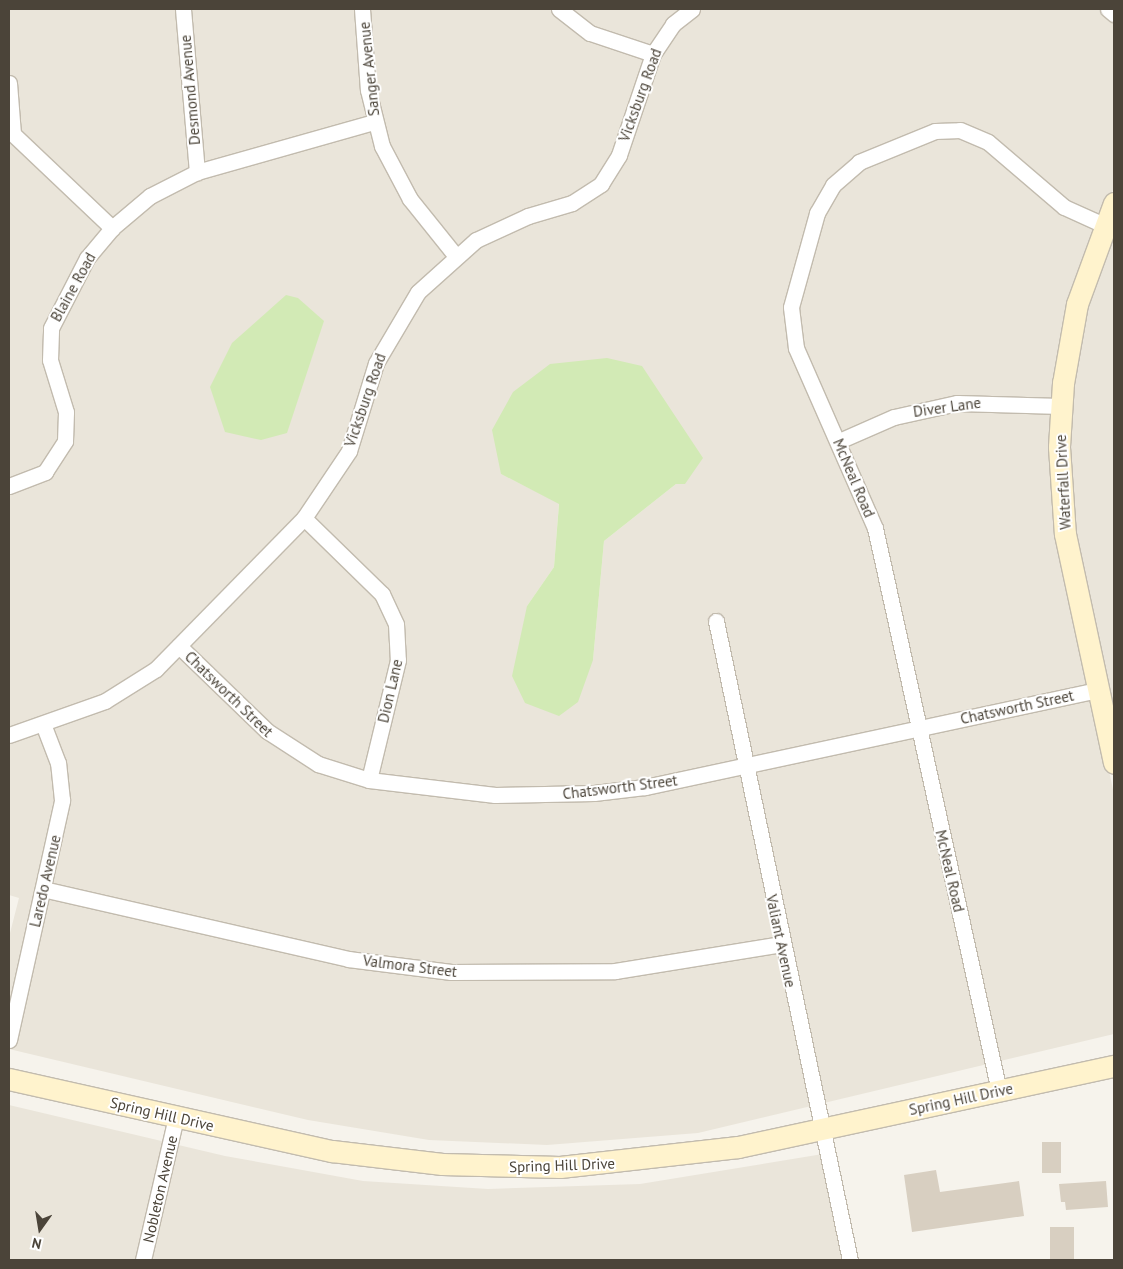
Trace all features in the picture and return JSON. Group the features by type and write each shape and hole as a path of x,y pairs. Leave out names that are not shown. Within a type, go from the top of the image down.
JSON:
{"main road":[{"name":"Waterfall Drive","path":"1114,203 1104,225 1077,304 1061,406 1066,534 1114,763"},
{"name":"Spring Hill Drive","path":"9,1079 332,1151 500,1167 673,1157 822,1129 1114,1066"}],"street":[{"name":"Desmond Avenue","path":"183,9 197,172"},
{"name":"Sanger Avenue","path":"362,9 374,122 396,176 455,255"},
{"path":"559,9 590,33 653,54"},
{"name":"Vicksburg Road","path":"9,735 43,724 132,686 180,646 304,518 349,451 387,338 418,292 455,255 500,227 572,203 601,184 620,155 653,54 674,24 692,9"},
{"path":"1108,9 1114,14"},
{"path":"9,83 11,134 112,228"},
{"name":"Blaine Road","path":"9,486 39,476 63,447 67,426 50,360 51,328 87,258 112,228 150,196 197,172 374,122"},
{"name":"McNeal Road","path":"1000,1091 875,528 839,441 796,348 791,307 817,213 844,173 924,135 960,130 988,142 1064,207 1104,225"},
{"name":"Diver Lane","path":"839,441 894,416 957,403 1061,406"},
{"name":"Dion Lane","path":"304,518 382,594 396,624 398,660 369,780"},
{"name":"Valiant Avenue","path":"716,621 744,766 850,1260"},
{"name":"Chatsworth Street","path":"180,646 275,737 318,764 369,780 451,792 546,796 645,786 1098,690"},
{"name":"Laredo Avenue","path":"9,1040 62,800 58,763 43,724"},
{"name":"Valmora Street","path":"43,890 348,959 451,972 615,971 782,944"},
{"name":"Nobleton Avenue","path":"143,1260 176,1117"}],"shaded area":[{"path":"9,9 1114,9 1114,187 1071,303 1066,573 1114,794 1114,1034 698,1133 547,1145 429,1140 308,1120 9,1049 9,937 19,898 9,895","holes":["501,474 676,484 604,541 593,660 527,606 554,567 559,503"]},
{"path":"1114,218 1114,732 1079,569 1067,488 1075,346"},
{"path":"9,1105 225,1156 363,1181 488,1189 640,1184 835,1152 846,1260 9,1260"}],"green space":[{"path":"286,295 298,298 324,321 287,433 261,440 225,432 210,387 232,343"},
{"path":"607,358 642,366 703,458 685,484 676,484 604,541 593,660 578,702 559,716 525,703 512,676 527,606 554,567 559,504 501,474 492,430 513,392 550,364"}],"building":[{"path":"1042,1142 1061,1142 1061,1173 1042,1173"},
{"path":"936,1170 940,1192 1019,1181 1024,1216 912,1232 904,1175"},
{"path":"1106,1181 1108,1207 1066,1210 1065,1202 1061,1202 1059,1184"},
{"path":"1050,1227 1074,1227 1074,1260 1050,1260"}]}
